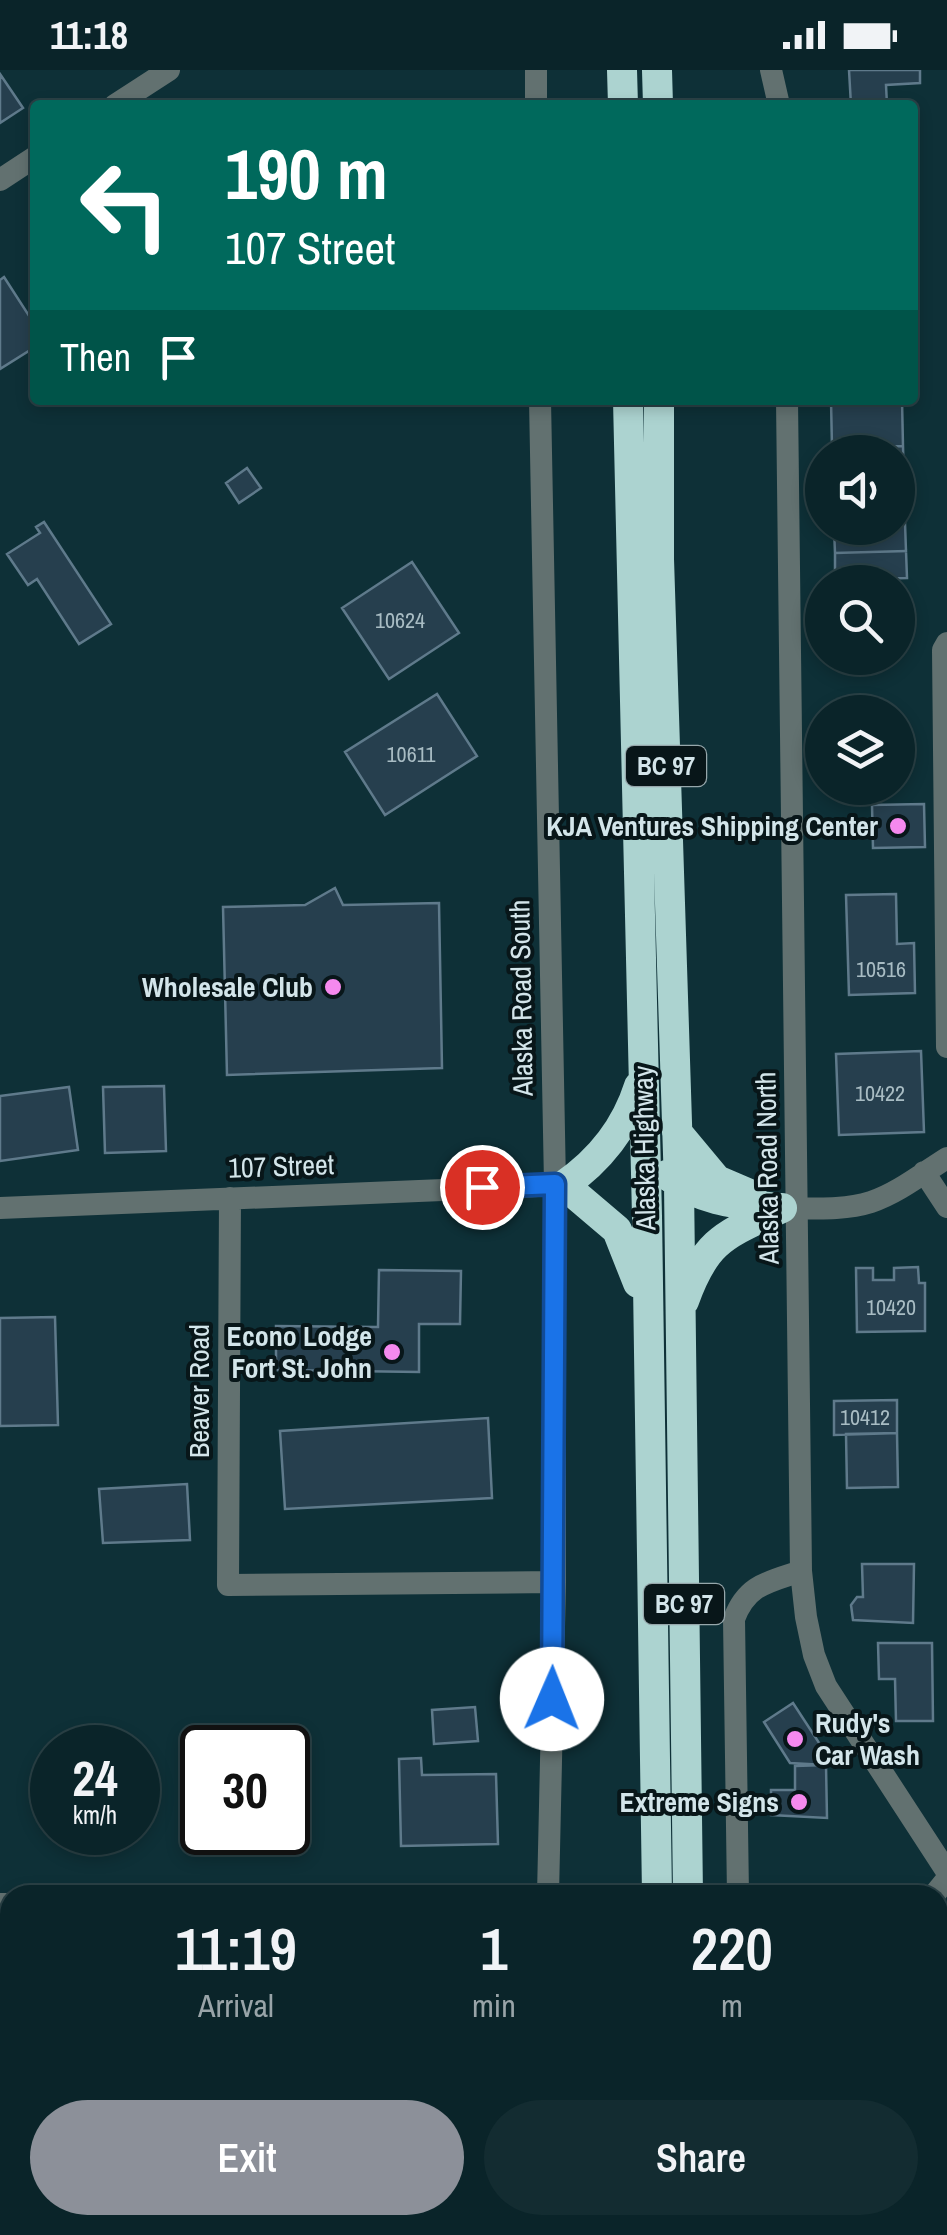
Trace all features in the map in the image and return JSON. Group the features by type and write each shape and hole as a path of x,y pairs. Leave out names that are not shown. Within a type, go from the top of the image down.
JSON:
{"highway":[{"name":"Alaska Highway","path":"628,405 647,1216 656,1885"},
{"name":"Alaska Highway","path":"659,405 659,559 679,1185 688,1885"},
{"path":"560,1184 583,1172 615,1136 631,1110 644,1069"},
{"path":"677,1132 718,1180 790,1208"},
{"path":"645,1158 679,1185 726,1202 790,1208"},
{"path":"560,1184 616,1201 647,1216 678,1259"},
{"path":"560,1184 617,1230 648,1314"},
{"path":"680,1313 695,1271 708,1249 730,1233 790,1208"}],"street":[{"path":"123,100 168,70"},
{"path":"536,70 536,100"},
{"path":"771,70 778,100"},
{"path":"0,180 30,160"},
{"name":"Alaska Road South","path":"540,405 560,1184 548,1885"},
{"name":"Alaska Road North","path":"787,405 790,1208 801,1570 814,1655 826,1686 938,1838 947,1875"},
{"path":"947,643 943,650 947,1047"},
{"path":"790,1208 868,1203 947,1158"},
{"path":"924,1172 947,1207"},
{"name":"107 Street","path":"0,1208 560,1184"},
{"name":"Beaver Road","path":"230,1198 228,1586 555,1582"},
{"path":"738,1885 734,1619 740,1602 751,1590 801,1570"}],"building":[{"path":"849,70 920,70 920,83 886,85 887,100 851,100"},
{"path":"0,74 23,108 0,123"},
{"path":"4,277 30,317 30,350 0,369 0,280"},
{"path":"831,405 902,405 903,435 832,435"},
{"path":"247,468 261,488 239,503 226,483"},
{"path":"44,522 111,624 79,644 37,579 28,585 7,554 40,533 36,527"},
{"path":"835,545 906,545 906,551 835,553"},
{"path":"906,551 907,565 835,565 835,553"},
{"path":"412,562 459,633 389,679 342,608"},
{"path":"437,694 477,756 385,815 345,752"},
{"name":"KJA Ventures Shipping Center","path":"924,804 925,847 873,848 872,805"},
{"name":"Wholesale Club","path":"335,888 343,905 439,903 442,1068 227,1075 223,907 305,905"},
{"path":"896,894 897,944 914,943 915,993 849,995 846,895"},
{"path":"921,1051 924,1132 839,1135 836,1054"},
{"path":"164,1086 166,1151 105,1153 103,1087"},
{"path":"69,1087 78,1150 0,1161 0,1096"},
{"path":"918,1267 919,1283 925,1283 925,1331 857,1332 856,1268 873,1268 873,1280 894,1280 894,1268"},
{"path":"379,1270 461,1271 460,1324 419,1324 419,1372 276,1370 276,1326 378,1327"},
{"path":"55,1317 58,1425 0,1426 0,1318"},
{"path":"897,1400 897,1433 834,1435 834,1401"},
{"path":"488,1418 492,1498 285,1509 280,1431"},
{"path":"897,1433 898,1487 847,1488 846,1434"},
{"path":"187,1484 190,1540 103,1543 99,1489"},
{"path":"862,1564 914,1564 913,1623 853,1620 851,1605 857,1597 863,1597"},
{"path":"878,1643 932,1643 933,1721 896,1721 895,1679 879,1679"},
{"name":"Rudy's Car Wash","path":"793,1703 827,1755 826,1765 790,1763 764,1722"},
{"path":"475,1707 478,1741 434,1744 432,1710"},
{"path":"421,1758 422,1775 496,1774 498,1844 401,1846 399,1759"},
{"name":"Extreme Signs","path":"826,1765 827,1818 771,1815 771,1790 795,1790 795,1766"}],"place":[{"name":"KJA Ventures Shipping Center","path":"898,826"},
{"name":"Wholesale Club","path":"333,987"},
{"name":"Econo Lodge Fort St. John","path":"392,1352"},
{"name":"Rudy's Car Wash","path":"795,1739"},
{"name":"Extreme Signs","path":"799,1802"}],"route":[{"path":"482,1187 555,1184 552,1699"}]}
